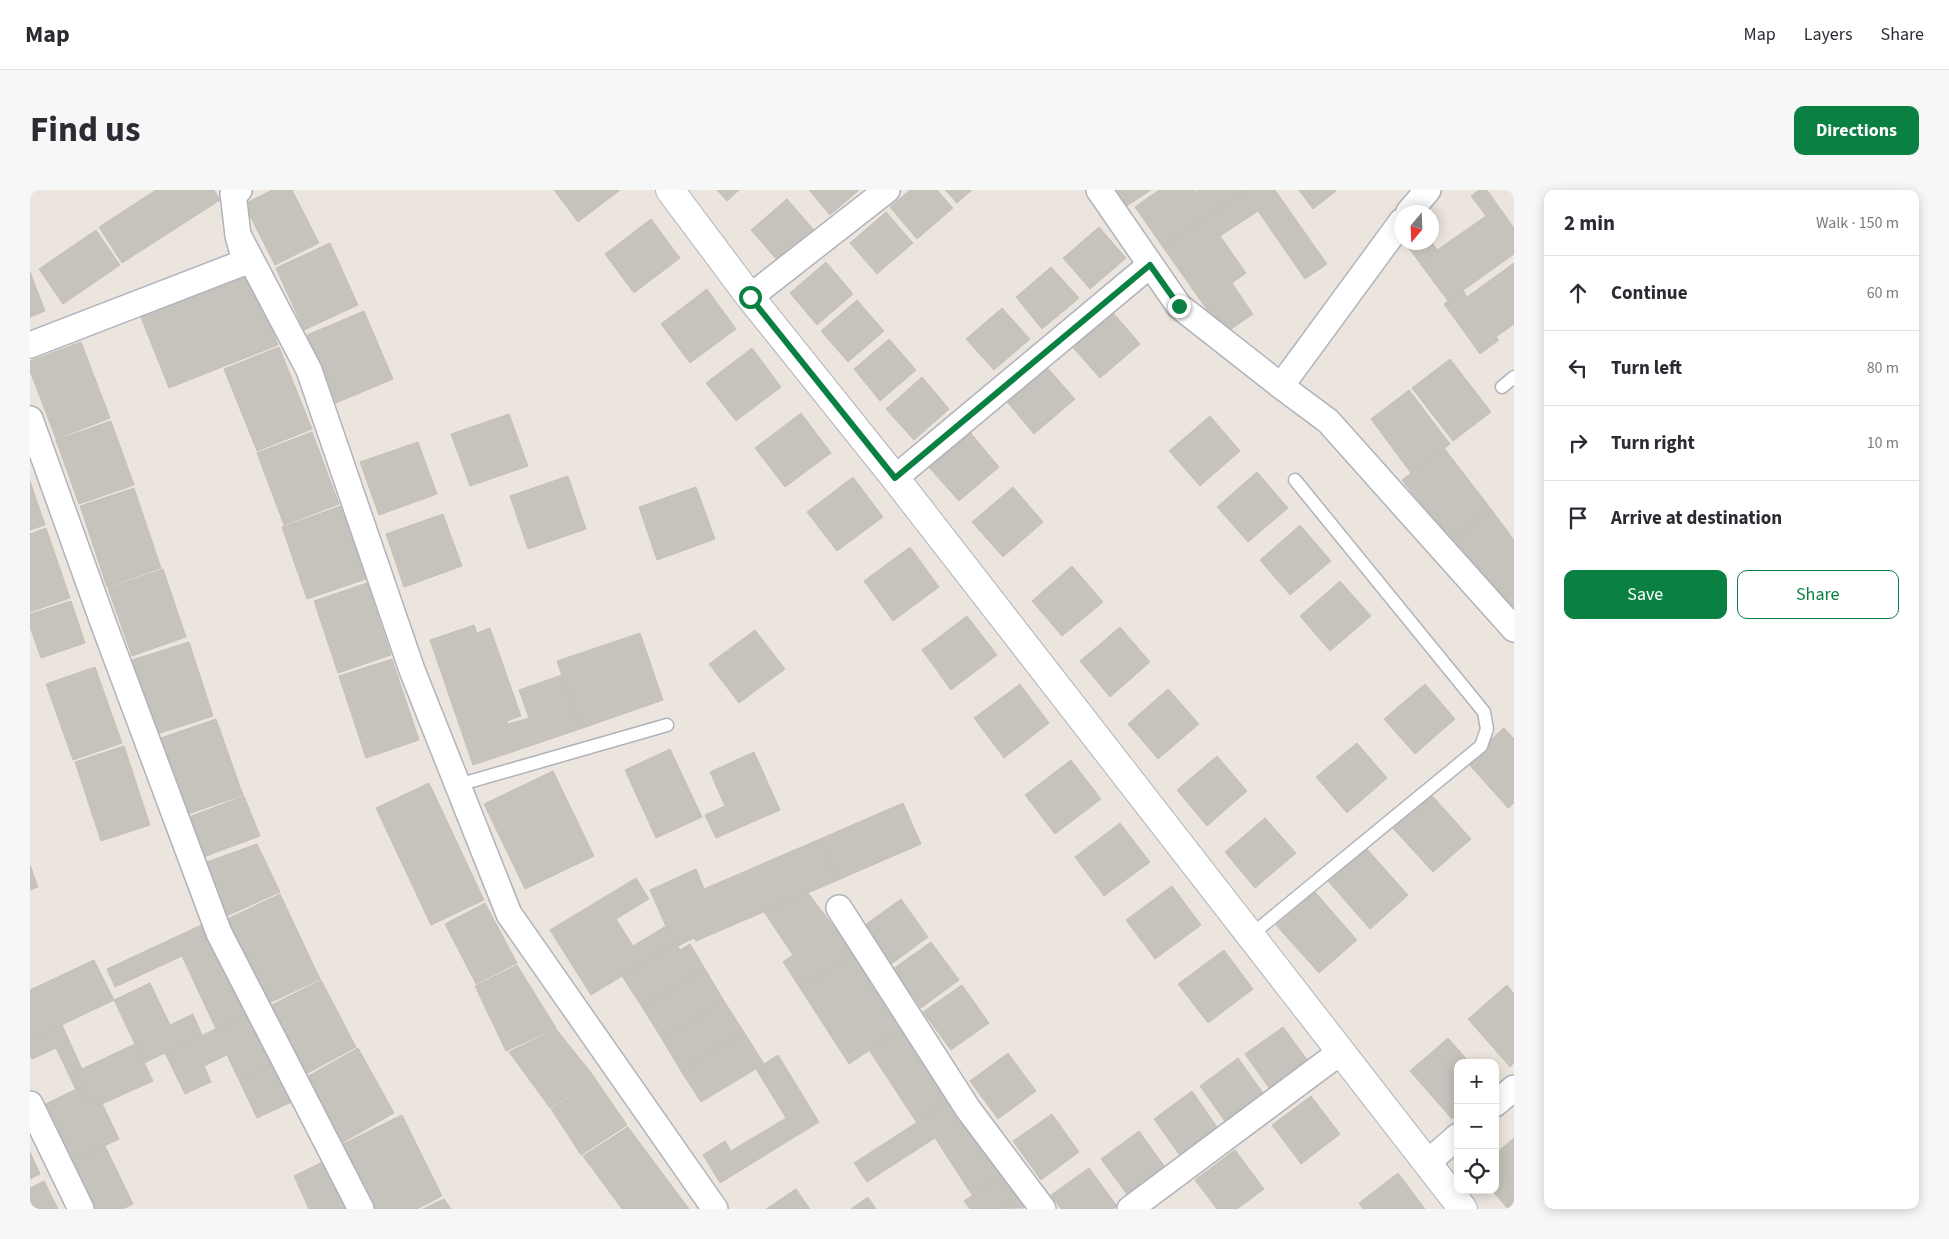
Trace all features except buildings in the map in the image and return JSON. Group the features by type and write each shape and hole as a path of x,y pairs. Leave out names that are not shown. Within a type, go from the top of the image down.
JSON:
{"street":[{"path":"30,345 245,262 238,235 233,193 239,190"},
{"path":"670,190 750,297 895,478 1462,1209"},
{"path":"750,297 887,190"},
{"path":"1100,190 1179,306 1328,421 1514,629"},
{"path":"1415,205 1428,190"},
{"path":"1281,386 1394,232"},
{"path":"238,235 309,370 412,670 509,914 715,1209"},
{"path":"895,478 1150,265"},
{"path":"30,419 104,625 219,933 360,1209"},
{"path":"839,908 968,1109 1043,1209"},
{"path":"1130,1209 1340,1052"},
{"path":"1499,1101 1514,1088"},
{"path":"30,1104 81,1209"},
{"path":"1427,1162 1454,1139"}],"lane":[{"path":"1502,387 1514,377"},
{"path":"1251,935 1481,746 1487,728 1484,712 1295,480"},
{"path":"458,785 667,725"}],"route":[{"path":"750,297 895,478 1150,265 1179,306"}]}
